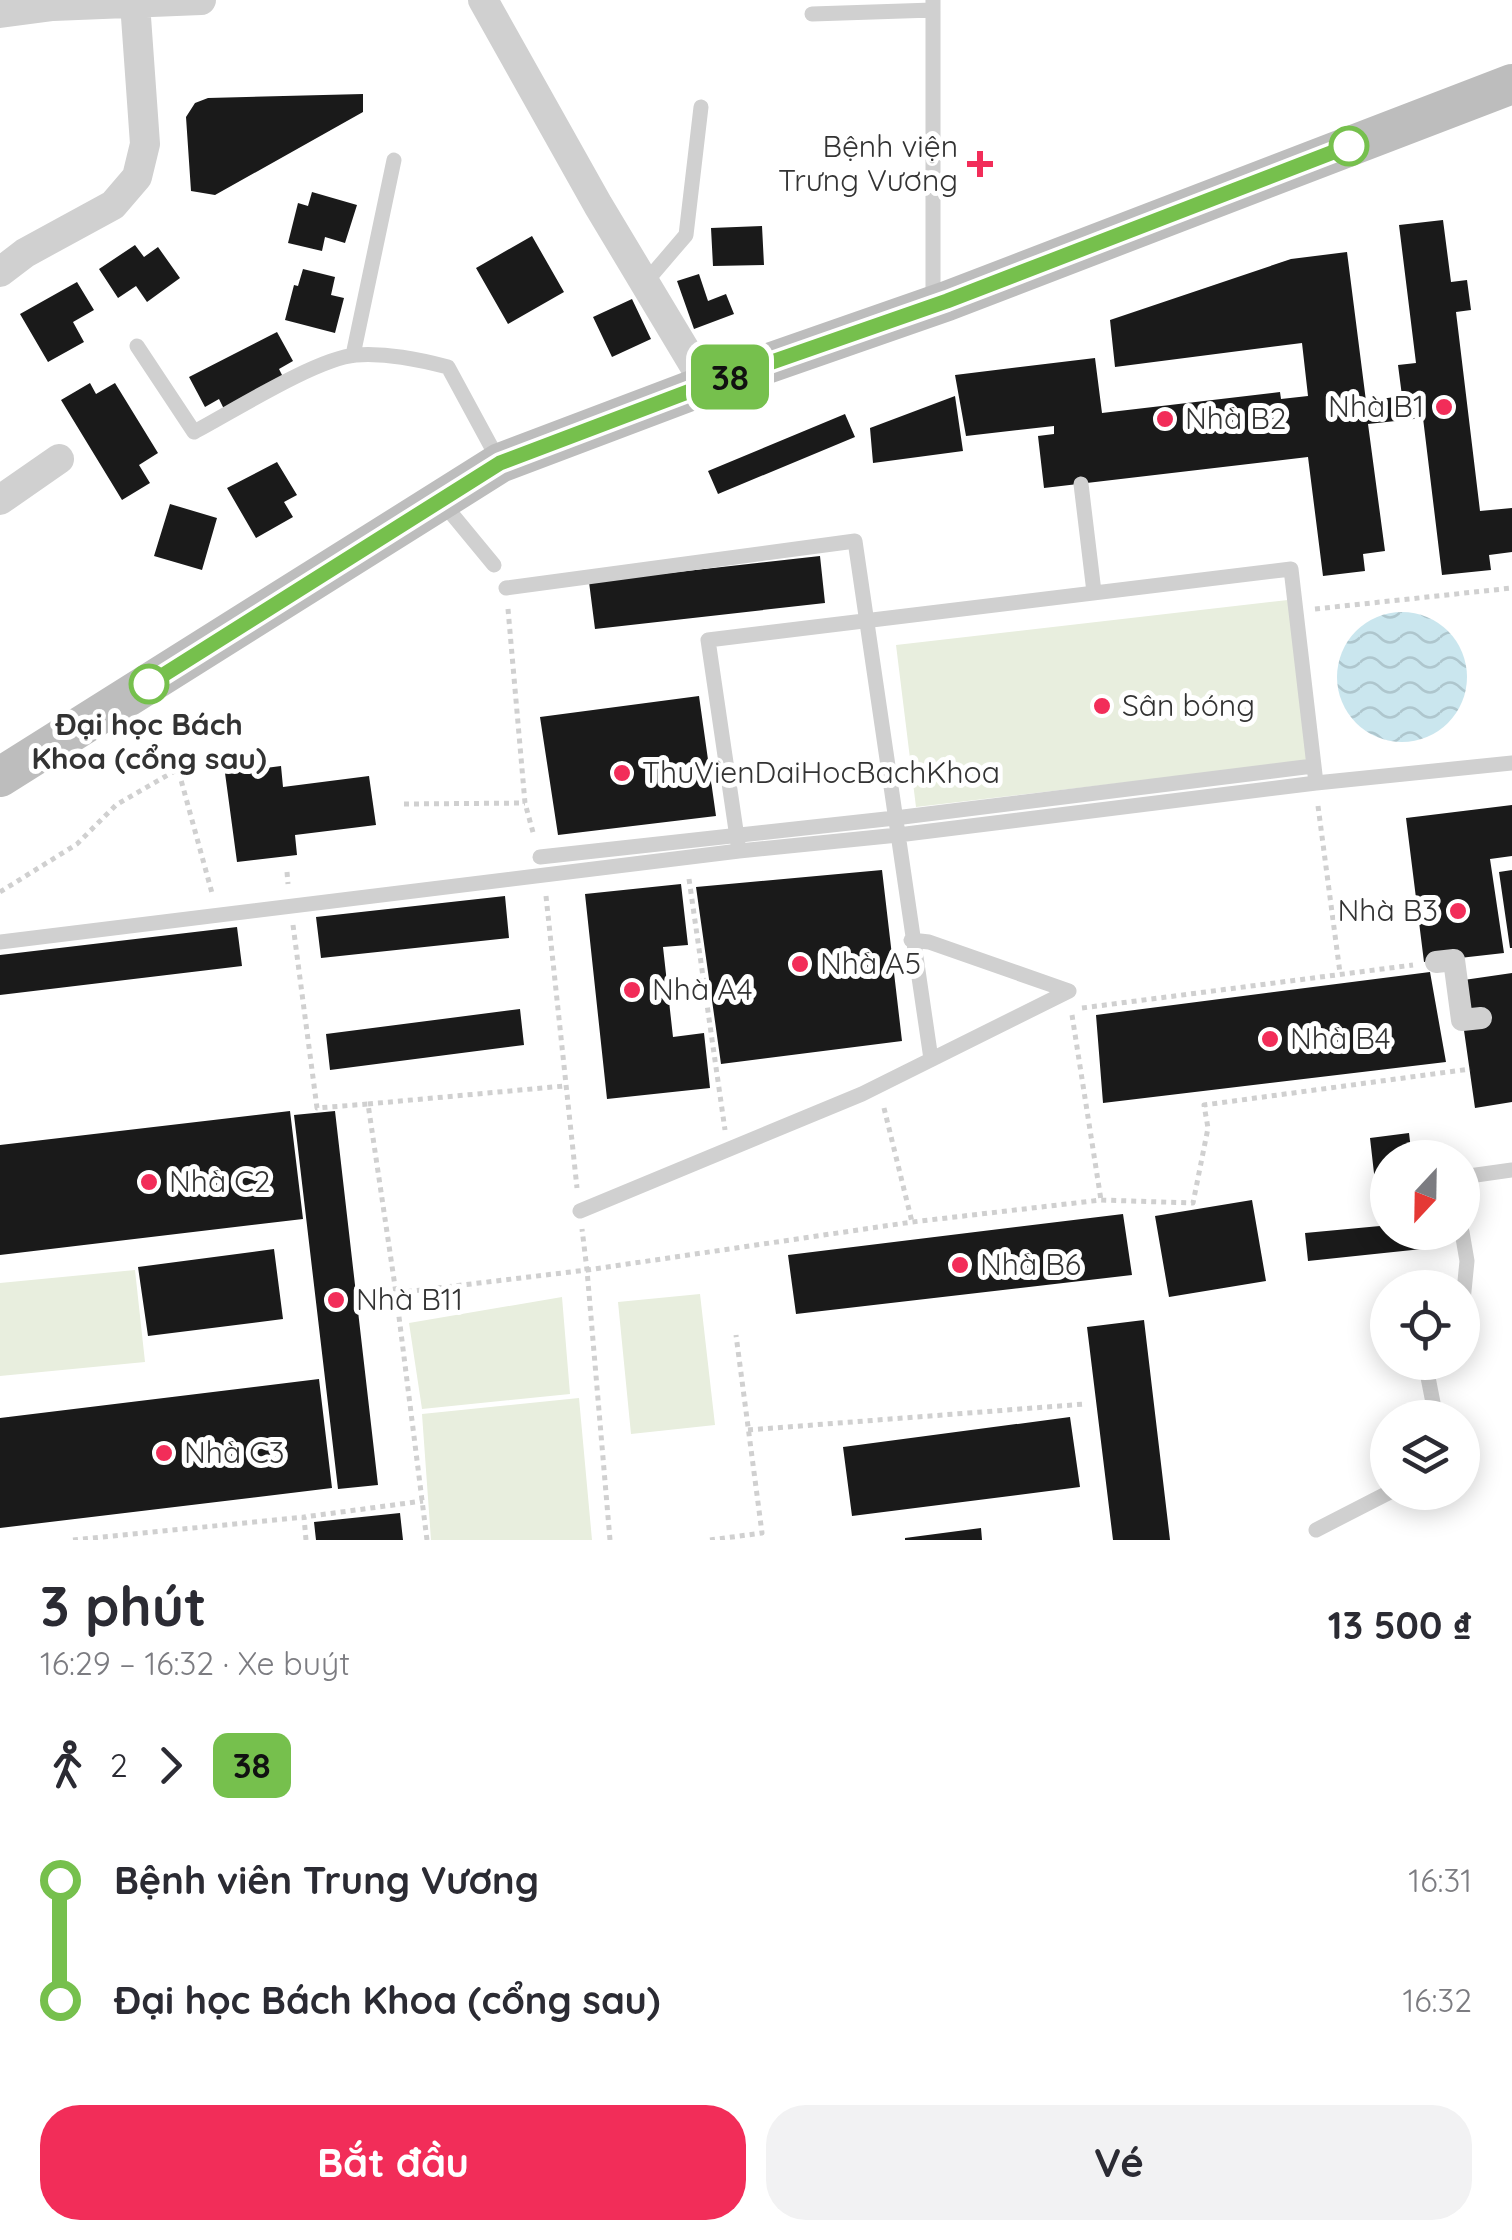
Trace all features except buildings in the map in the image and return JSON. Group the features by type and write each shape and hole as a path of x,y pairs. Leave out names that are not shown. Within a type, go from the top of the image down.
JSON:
{"main road":[{"path":"0,777 500,463 1512,84"}],"street":[{"path":"0,14 53,3 201,0"},
{"path":"483,0 598,206 706,385"},
{"path":"0,272 24,253 113,205 137,177 146,144 136,3"},
{"path":"0,500 59,459"},
{"path":"1436,962 1454,960 1462,1020 1481,1018"}],"lane":[{"path":"812,14 933,5 933,304"},
{"path":"644,284 686,236 701,107"},
{"path":"352,356 394,160"},
{"path":"137,346 194,432 325,363 352,356 409,356 448,366 500,463"},
{"path":"1081,484 1094,592"},
{"path":"440,500 494,565"},
{"path":"506,588 855,540 931,1059"},
{"path":"739,850 708,640 1291,570 1314,774"},
{"path":"540,857 1314,774 1512,762"},
{"path":"0,942 739,850 898,835 1314,774"},
{"path":"580,1211 878,1085 1069,991 928,942 911,940"},
{"path":"1480,1174 1512,1170"},
{"path":"1316,1530 1370,1502"}],"path":[{"path":"506,588 525,804 540,857"},
{"path":"1297,612 1512,588"},
{"path":"0,892 77,844 116,805 178,770 218,915"},
{"path":"1314,774 1340,974"},
{"path":"404,804 525,804"},
{"path":"685,858 727,1148"},
{"path":"544,876 587,1270 610,1540"},
{"path":"290,906 316,1108 566,1086"},
{"path":"1101,1200 1071,1010 1436,962"},
{"path":"396,1293 1101,1200 1193,1203 1208,1128 1204,1105 1470,1069"},
{"path":"878,1085 912,1222"},
{"path":"368,1104 427,1540"},
{"path":"710,1540 762,1533 736,1335"},
{"path":"748,1430 1084,1404"},
{"path":"73,1540 423,1501"},
{"path":"304,1517 306,1540"}],"green space":[{"path":"1288,600 1308,761 916,807 896,645"},
{"path":"135,1270 145,1362 0,1376 0,1283"},
{"path":"700,1294 715,1425 631,1434 618,1302"},
{"path":"562,1297 570,1394 422,1409 409,1323"},
{"path":"579,1398 592,1540 431,1540 422,1414"}],"water":[{"path":"1402,612 1427,617 1448,631 1462,652 1467,677 1462,702 1448,723 1427,737 1402,742 1377,737 1356,723 1342,702 1337,677 1342,652 1356,631 1377,617"}],"bus line":[{"name":"38","path":"149,684 500,463 706,385 947,301 1349,146"}],"place":[{"name":"Bệnh viện Trưng Vương","path":"980,164"},
{"name":"Nhà B1","path":"1444,407"},
{"name":"Nhà B2","path":"1165,419"},
{"name":"Đại học Bách Khoa (cổng sau)","path":"149,684"},
{"name":"Sân bóng","path":"1102,706"},
{"name":"ThuVienDaiHocBachKhoa","path":"622,773"},
{"name":"Nhà B3","path":"1458,911"},
{"name":"Nhà A5","path":"800,964"},
{"name":"Nhà A4","path":"632,990"},
{"name":"Nhà B4","path":"1270,1039"},
{"name":"Nhà C2","path":"149,1182"},
{"name":"Nhà B6","path":"960,1265"},
{"name":"Nhà B11","path":"336,1300"},
{"name":"Nhà C3","path":"164,1453"}]}
